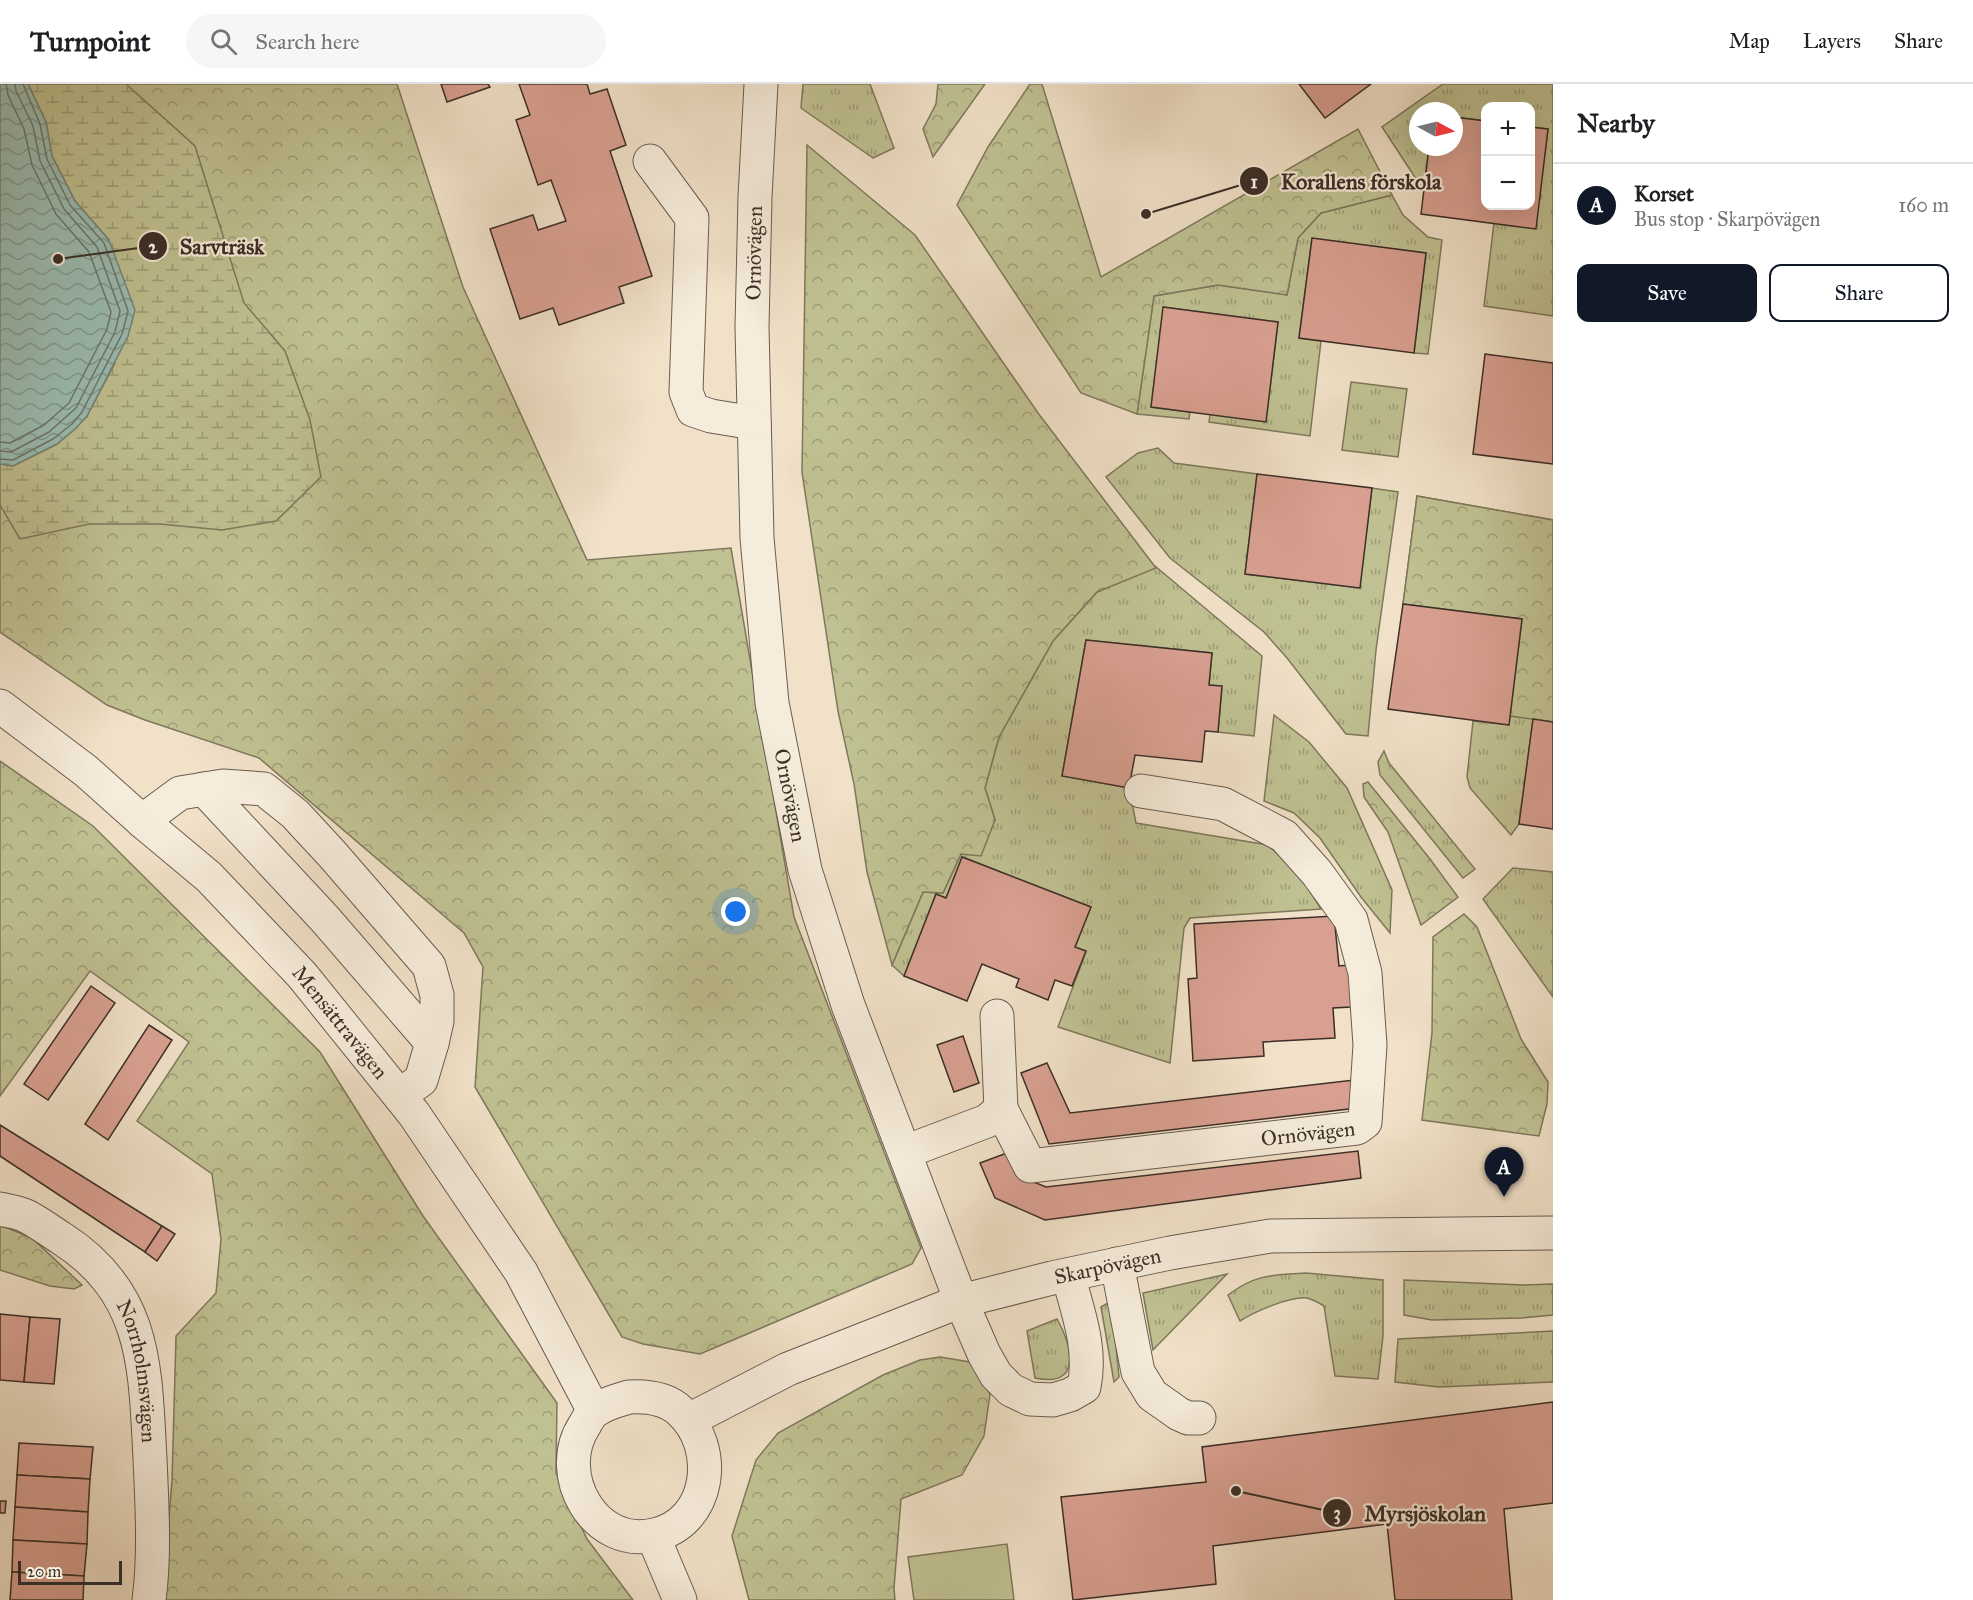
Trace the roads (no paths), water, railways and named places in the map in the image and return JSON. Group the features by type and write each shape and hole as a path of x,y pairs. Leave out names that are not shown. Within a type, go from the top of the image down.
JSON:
{"street":[{"name":"Ornövägen","path":"761,84 755,197 752,327 757,538 772,703 805,870 848,1005 961,1301 984,1354 996,1375 1011,1390 1030,1399 1053,1400 1070,1395 1084,1387 1088,1351 1068,1275"},
{"path":"650,161 692,218 686,392 693,410 711,416 754,423"},
{"name":"Mensättravägen","path":"0,706 86,771 208,877 302,975 400,1095 521,1272 594,1411"},
{"path":"142,821 180,793 223,786 264,789 295,814 429,966 437,995 437,1021 421,1080 400,1095"},
{"path":"204,789 325,919 432,1043"},
{"name":"Ornövägen","path":"1001,1109 1030,1166 1357,1128 1365,1122 1370,1045 1365,973 1351,920 1317,873 1284,836 1223,804 1141,791"},
{"path":"905,1152 987,1121 1001,1109 997,1016"},
{"name":"Norrholmsvägen","path":"0,1209 25,1215 78,1249 106,1277 125,1304 133,1324 144,1369 148,1415 152,1515 149,1600"},
{"name":"Skarpövägen","path":"688,1420 788,1369 961,1301 1117,1264 1270,1236 1553,1233"},
{"path":"1117,1264 1138,1372 1152,1395 1188,1418 1199,1418"},
{"path":"629,1397 651,1397 679,1410 688,1420 698,1436 705,1468 700,1495 685,1520 666,1532 653,1536 631,1537 611,1530 595,1517 578,1491 573,1470 574,1449 582,1429 594,1411 629,1397"},
{"path":"653,1536 680,1600"}],"water":[{"path":"0,84 28,84 46,122 52,156 75,201 109,240 135,310 128,336 87,416 57,444 13,466 0,464"}],"place":[{"name":"Korallens förskola","path":"1146,214"},
{"name":"Sarvträsk","path":"58,259"},
{"name":"Korset","path":"1504,1197"},
{"name":"Myrsjöskolan","path":"1236,1491"}]}
